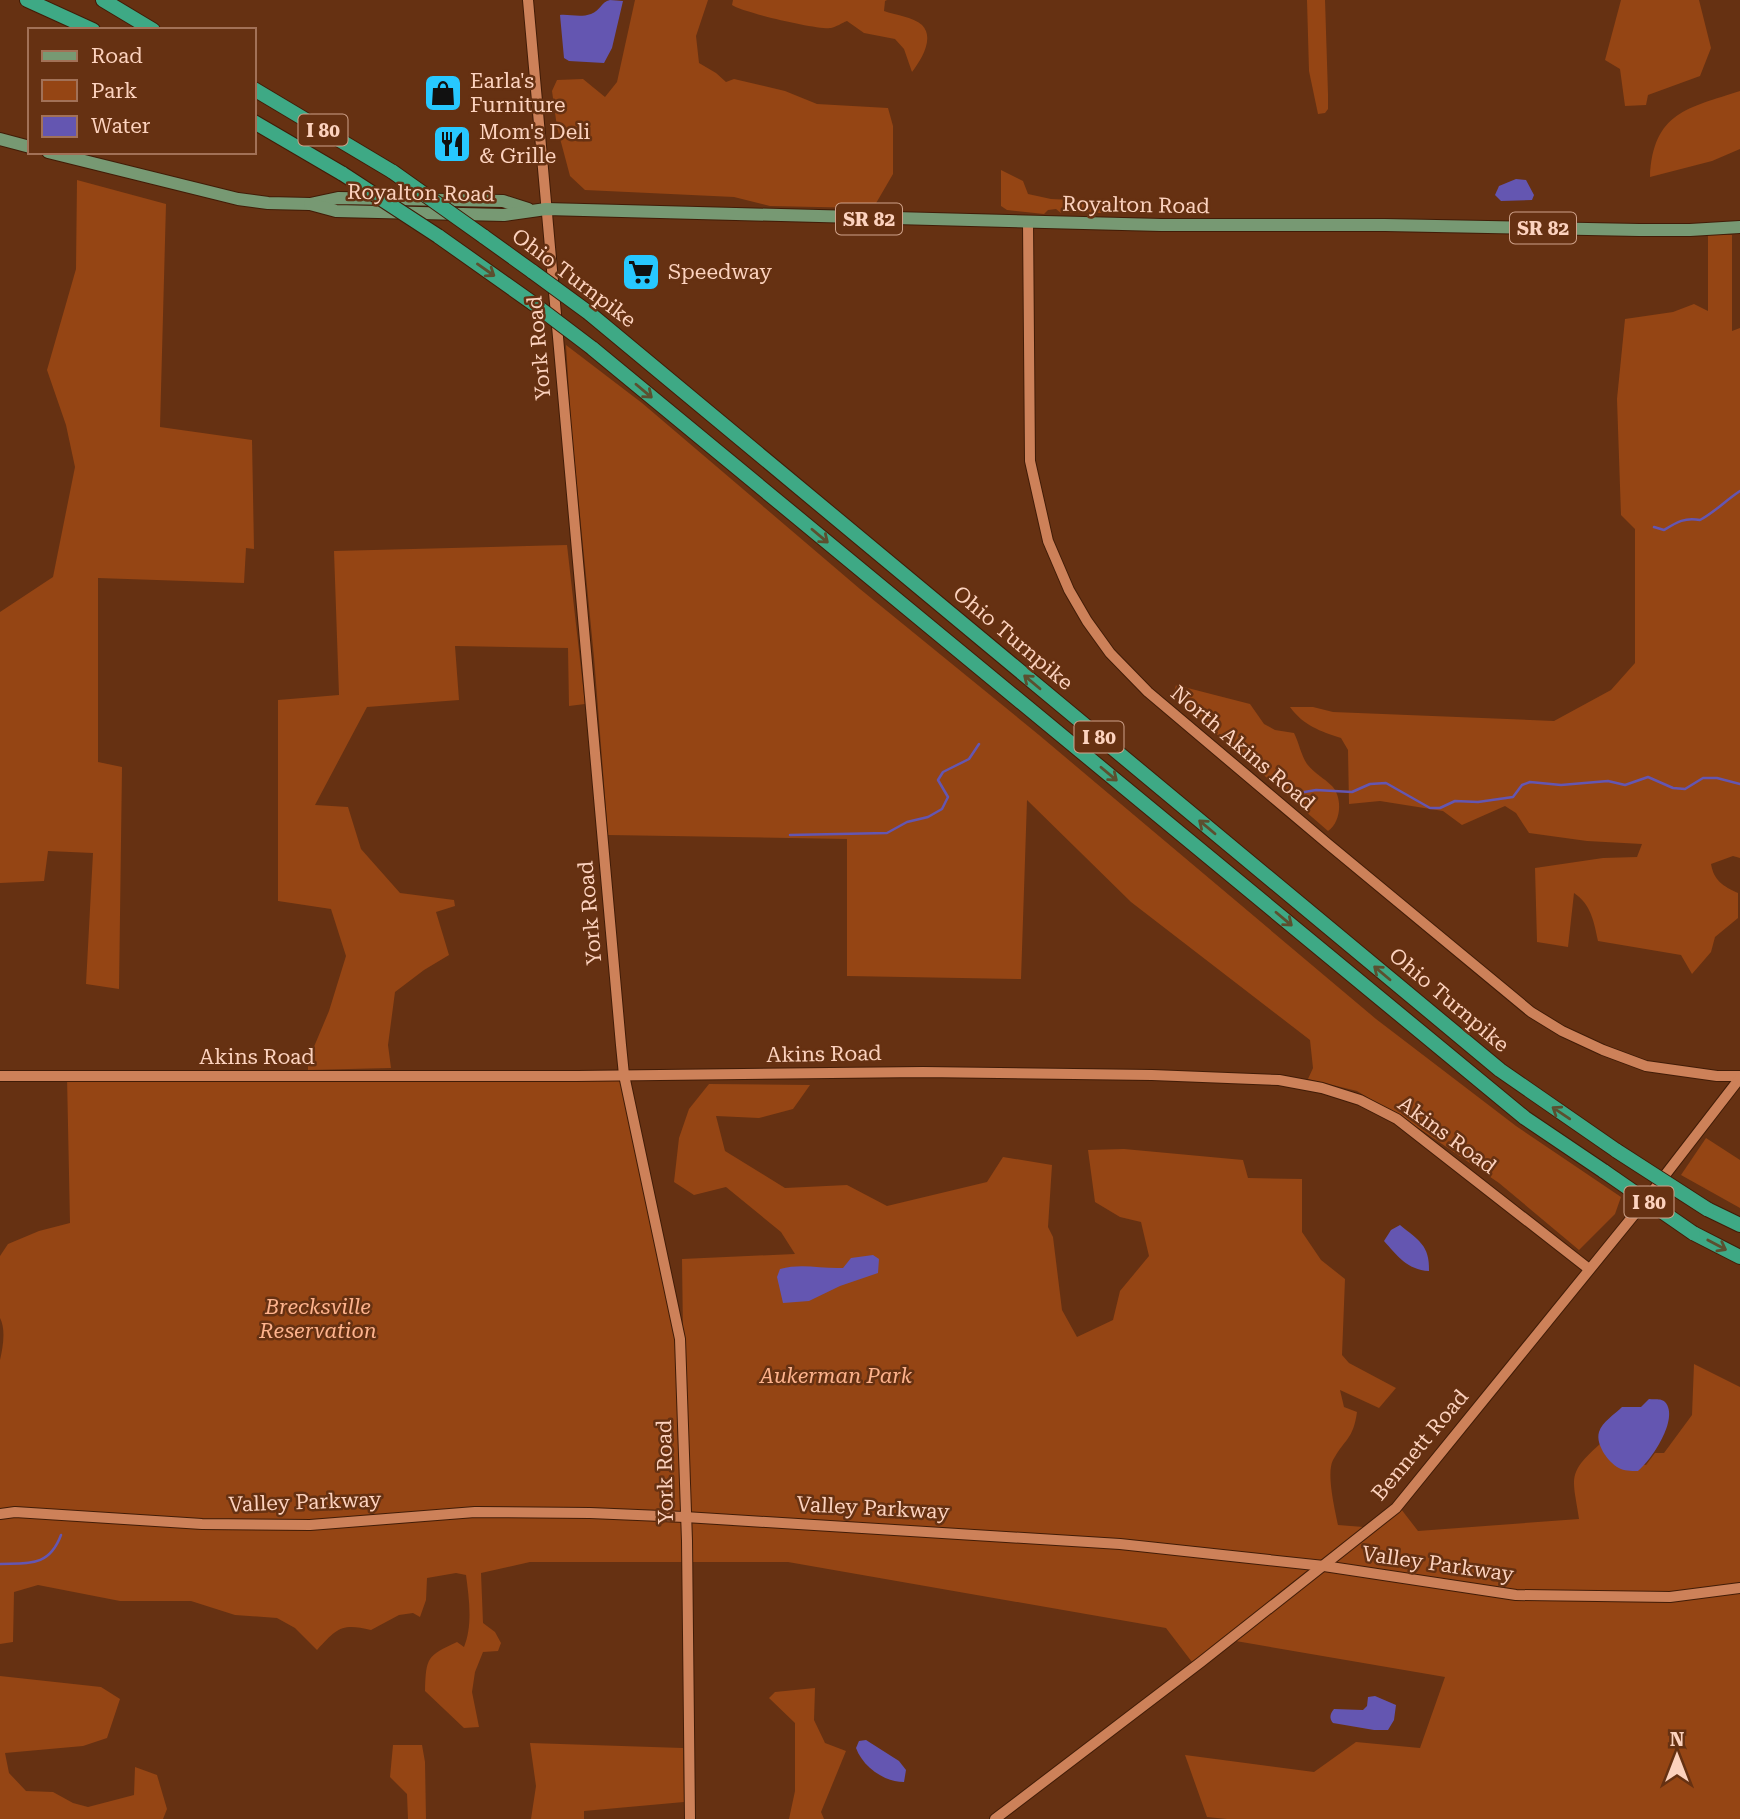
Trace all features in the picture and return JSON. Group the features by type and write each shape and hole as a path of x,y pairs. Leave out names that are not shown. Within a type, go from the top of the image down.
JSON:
{"highway":[{"path":"27,0 89,28"},
{"path":"103,0 150,28"},
{"name":"Ohio Turnpike","path":"256,90 393,172 589,313 1500,1070 1707,1209 1740,1225"},
{"name":"Ohio Turnpike","path":"256,123 343,174 438,236 592,348 1525,1118 1693,1233 1740,1258"}],"main road":[{"path":"0,139 28,147"},
{"name":"Royalton Road","path":"56,154 238,199 310,204 346,211 503,215 546,209 1028,222 1639,230 1740,227"}],"street":[{"name":"York Road","path":"528,0 624,1074 680,1339 690,1819"},
{"name":"North Akins Road","path":"1028,222 1028,411 1030,461 1034,483 1048,541 1069,590 1110,653 1128,674 1199,737 1531,1012 1603,1051 1646,1066 1740,1077"},
{"name":"Akins Road","path":"0,1076 577,1076 935,1072 1279,1080 1322,1087 1360,1100 1397,1119 1589,1269"},
{"name":"Bennett Road","path":"995,1819 1201,1662 1396,1508 1642,1205 1740,1077"},
{"name":"Valley Parkway","path":"0,1514 15,1512 202,1524 297,1525 475,1512 685,1517 1120,1544 1324,1566 1516,1595 1670,1597 1740,1588"}],"green space":[{"path":"635,0 708,0 696,36 699,63 726,82 734,79 785,91 817,104 888,108 893,126 893,174 875,205 865,208 770,206 734,197 585,190 570,176 557,127 552,91 557,80 583,79 605,97 617,82"},
{"path":"733,0 887,0 884,11 918,22 926,30 927,42 923,55 912,72 904,49 895,39 864,33 847,21 823,28 780,20 738,8 732,5"},
{"path":"1307,0 1325,0 1328,109 1325,113 1318,114 1309,71"},
{"path":"1621,0 1699,0 1711,48 1700,76 1648,95 1646,105 1625,106 1620,69 1605,60"},
{"path":"1740,91 1740,149 1712,161 1650,177 1658,139 1666,126 1689,109"},
{"path":"1001,170 1023,181 1028,194 1051,199 1105,199 1116,201 1128,210 1126,213 1061,213 1056,209 1048,210 1044,214 1007,210 1001,206"},
{"path":"77,180 166,204 160,427 252,440 254,549 246,548 244,583 98,578 98,762 122,767 119,989 86,984 93,853 48,851 44,881 0,883 0,612 53,577 75,467 66,425 47,370 76,269"},
{"path":"1708,234 1732,235 1732,331 1740,328 1740,858 1733,856 1711,864 1714,875 1720,882 1738,893 1738,918 1715,937 1711,952 1692,974 1681,955 1598,941 1588,908 1574,893 1568,947 1537,942 1535,868 1603,858 1637,857 1642,844 1587,841 1529,833 1516,813 1505,806 1462,825 1443,811 1380,801 1349,804 1348,750 1341,738 1307,723 1290,707 1313,707 1333,712 1554,721 1611,690 1635,663 1635,529 1621,515 1617,399 1625,319 1673,312 1694,304 1708,311"},
{"path":"566,345 642,403 860,589 1039,735 1376,1019 1516,1126 1621,1197 1615,1214 1579,1250 1499,1183 1423,1131 1357,1091 1308,1079 1313,1068 1310,1040 1131,902 1027,800 1021,979 847,976 847,839 608,835"},
{"path":"567,545 585,704 569,706 568,648 455,646 459,700 367,707 315,805 348,807 361,849 400,893 454,900 455,906 436,912 449,955 395,992 388,1045 391,1068 308,1070 308,1061 329,1011 346,956 331,909 278,901 278,700 339,695 334,551"},
{"path":"1176,685 1250,704 1264,724 1275,730 1294,733 1307,764 1336,791 1339,810 1332,827 1328,831 1182,704 1174,692"},
{"name":"Brecksville Reservation","path":"624,1074 683,1334 682,1259 795,1254 781,1232 726,1187 694,1195 674,1182 679,1138 689,1109 709,1084 810,1085 793,1109 759,1118 716,1116 725,1151 785,1188 847,1185 887,1206 987,1182 1003,1157 1052,1165 1048,1227 1053,1237 1062,1310 1077,1337 1113,1320 1120,1291 1149,1256 1141,1222 1120,1217 1095,1202 1088,1150 1124,1149 1243,1160 1248,1178 1302,1179 1302,1232 1321,1260 1345,1279 1342,1355 1349,1363 1396,1388 1379,1408 1340,1390 1344,1407 1357,1412 1351,1434 1331,1466 1338,1525 1376,1528 1401,1509 1418,1531 1579,1519 1574,1477 1582,1463 1600,1444 1606,1456 1646,1465 1655,1453 1664,1453 1692,1415 1694,1364 1740,1387 1740,1819 1207,1817 1185,1755 1314,1772 1356,1742 1420,1748 1445,1677 1230,1640 1195,1666 1166,1628 788,1562 530,1562 481,1573 483,1623 495,1632 501,1643 498,1651 483,1652 475,1672 472,1692 479,1727 464,1728 425,1691 430,1659 457,1642 464,1647 467,1639 470,1611 466,1575 456,1573 427,1578 426,1600 420,1617 413,1613 399,1615 371,1630 346,1627 335,1632 317,1650 295,1628 277,1618 235,1615 191,1601 120,1601 38,1585 14,1592 13,1642 0,1644 0,1360 3,1333 0,1318 0,1256 8,1244 39,1231 70,1223 67,1076"},
{"path":"1706,1138 1740,1160 1740,1208 1681,1175"},
{"path":"0,1676 101,1687 120,1699 107,1738 83,1746 5,1753 9,1773 26,1791 53,1792 73,1803 88,1807 134,1795 135,1767 157,1775 167,1809 163,1819 0,1819"},
{"path":"815,1688 814,1720 825,1743 846,1751 821,1812 824,1819 789,1819 795,1791 795,1723 769,1698 775,1692"},
{"path":"530,1743 683,1748 684,1802 584,1811 584,1819 531,1819 536,1786"},
{"path":"393,1745 422,1745 426,1819 408,1819 407,1794 390,1777"}],"water":[{"path":"610,0 623,1 612,48 604,63 569,61 564,58 560,15 591,14"},
{"path":"1516,179 1526,180 1534,195 1532,200 1501,201 1495,195 1499,186"},
{"path":"1400,1225 1425,1249 1429,1271 1409,1265 1384,1241 1391,1230"},
{"path":"873,1255 879,1259 878,1273 840,1286 809,1301 783,1303 777,1277 780,1269 804,1266 843,1268 851,1258"},
{"path":"1649,1399 1665,1402 1669,1409 1662,1439 1638,1471 1621,1469 1604,1454 1599,1443 1599,1432 1622,1407 1641,1407"},
{"path":"1375,1696 1396,1705 1394,1720 1388,1730 1333,1723 1330,1716 1334,1709 1363,1710 1367,1706 1368,1697"},
{"path":"866,1740 899,1761 906,1770 904,1782 882,1776 869,1767 856,1748 859,1741"}],"waterway":[{"path":"1654,527 1664,530 1681,521 1700,520 1740,491"},
{"path":"790,835 887,833 907,822 928,817 942,809 948,797 938,780 943,772 969,759 979,744"},
{"path":"1293,794 1316,790 1352,792 1370,784 1386,783 1430,808 1440,808 1455,801 1478,802 1513,797 1522,785 1530,782 1561,785 1608,781 1625,785 1648,777 1673,788 1685,789 1703,778 1717,778 1740,784"},
{"path":"0,1564 29,1563 44,1558 61,1535"}],"place":[{"name":"Earla's Furniture","path":"443,93"},
{"name":"Mom's Deli & Grille","path":"452,144"},
{"name":"Speedway","path":"641,272"}],"park label":[{"name":"Aukerman Park","path":"836,1376"}]}
